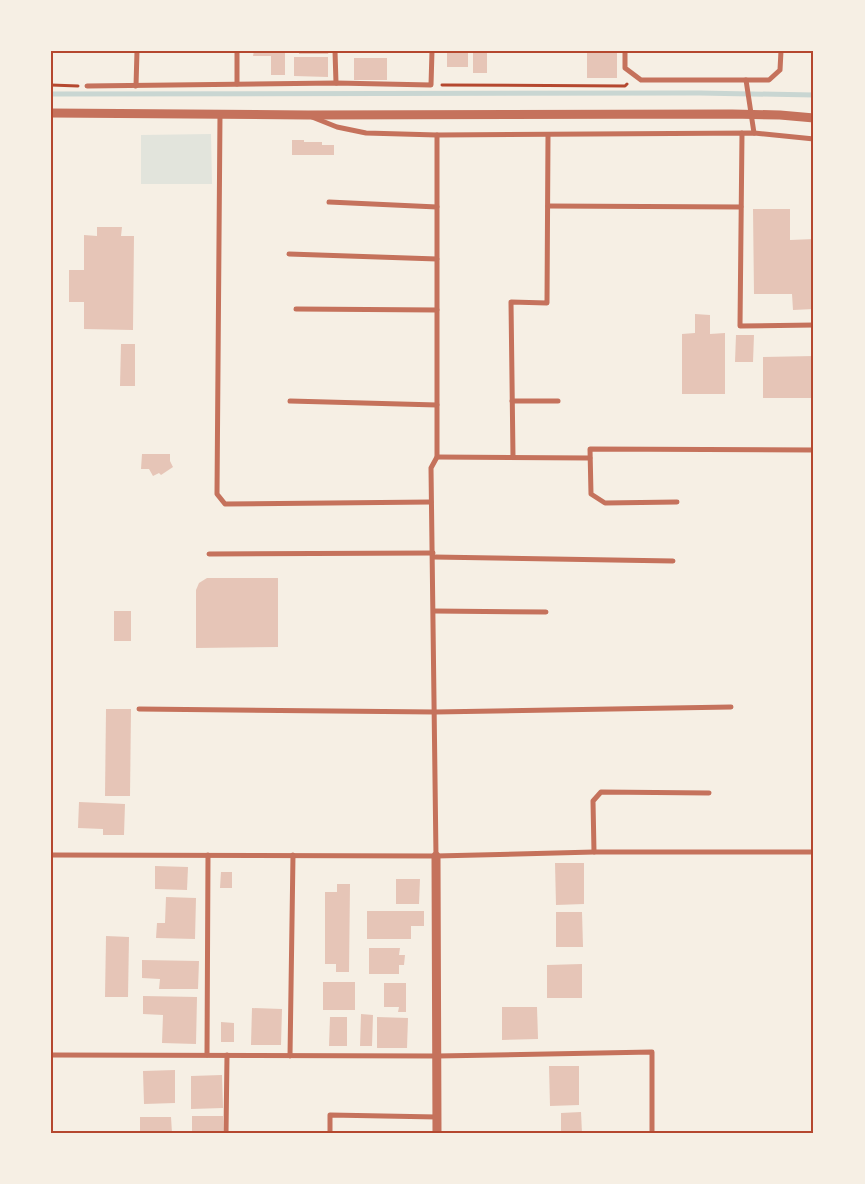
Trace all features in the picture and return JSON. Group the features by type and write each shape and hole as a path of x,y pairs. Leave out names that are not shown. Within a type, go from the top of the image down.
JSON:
{"street":[{"path":"136,86 137,51"},
{"path":"237,51 237,84"},
{"path":"336,51 336,83"},
{"path":"87,86 336,83 432,85 432,51"},
{"path":"625,51 625,68 641,80 769,80 780,70 782,51"},
{"path":"746,80 754,133"},
{"path":"51,113 308,115 732,114 814,118"},
{"path":"220,114 217,494 225,504 432,502"},
{"path":"308,115 337,127 366,133 548,135 754,133 814,139"},
{"path":"742,133 740,326 814,326"},
{"path":"437,1133 434,555 431,468 437,457 438,135"},
{"path":"513,457 511,302 547,303 548,135"},
{"path":"330,202 437,207"},
{"path":"548,206 741,207"},
{"path":"289,254 437,259"},
{"path":"296,309 437,310"},
{"path":"290,401 437,405"},
{"path":"512,401 558,401"},
{"path":"677,502 605,503 591,494 590,449 814,450"},
{"path":"437,457 590,458"},
{"path":"209,554 434,555 673,561"},
{"path":"434,611 546,612"},
{"path":"139,709 435,712 731,707"},
{"path":"594,852 593,801 601,792 710,793"},
{"path":"51,855 436,856 594,852 814,852"},
{"path":"207,1055 208,856"},
{"path":"290,1056 293,856"},
{"path":"51,1056 437,1056 652,1052 652,1133"},
{"path":"226,1133 227,1056"},
{"path":"330,1133 330,1115 437,1117"}],"path":[{"path":"432,85 626,86 635,75"},
{"path":"51,85 87,86"}],"shaded area":[{"path":"211,134 212,184 141,184 141,135"}],"building":[{"path":"254,51 285,51 285,75 271,75 271,56 253,56"},
{"path":"299,51 329,51 328,54 299,54"},
{"path":"447,51 468,51 468,67 447,67"},
{"path":"587,51 617,51 617,78 587,78"},
{"path":"473,53 487,53 487,73 473,73"},
{"path":"294,57 328,57 328,77 294,76"},
{"path":"354,58 387,58 387,80 354,80"},
{"path":"292,140 322,142 322,145 334,145 334,155 292,155"},
{"path":"753,209 790,209 790,240 814,239 814,309 793,310 792,294 754,294"},
{"path":"97,227 122,227 121,236 134,236 133,330 84,329 84,302 69,302 69,270 84,270 84,235 97,236"},
{"path":"695,314 710,315 710,334 725,333 725,394 682,394 682,334 695,333"},
{"path":"736,335 754,335 753,362 735,362"},
{"path":"121,344 135,344 135,386 120,386"},
{"path":"814,356 814,398 763,398 763,357"},
{"path":"142,454 170,454 170,461 173,467 161,475 159,473 153,476 149,469 141,469"},
{"path":"207,578 278,578 278,647 196,648 196,590 199,583"},
{"path":"114,611 131,611 131,641 114,641"},
{"path":"106,709 131,709 130,796 105,796"},
{"path":"79,802 125,804 124,835 103,835 103,829 78,828"},
{"path":"555,863 584,863 584,904 556,905"},
{"path":"155,866 188,867 187,890 155,889"},
{"path":"221,872 232,872 232,888 220,888"},
{"path":"396,879 420,879 419,904 396,904"},
{"path":"337,884 350,884 349,972 336,972 336,964 325,964 325,892 337,892"},
{"path":"166,897 196,898 195,939 156,938 157,923 165,923"},
{"path":"367,911 424,911 424,926 411,926 411,939 367,939"},
{"path":"556,912 582,912 583,947 556,947"},
{"path":"106,936 129,937 128,997 105,997"},
{"path":"369,948 400,948 399,955 405,955 404,965 399,965 399,974 369,974"},
{"path":"142,960 199,961 198,989 159,989 160,979 142,978"},
{"path":"582,964 582,998 547,998 547,965"},
{"path":"323,982 355,982 355,1010 323,1010"},
{"path":"384,983 406,983 406,1012 398,1012 399,1007 384,1007"},
{"path":"143,996 197,997 196,1044 162,1043 163,1015 143,1014"},
{"path":"502,1007 537,1007 538,1039 502,1040"},
{"path":"252,1008 282,1009 281,1045 251,1045"},
{"path":"361,1014 373,1015 372,1046 360,1046"},
{"path":"330,1017 347,1017 347,1046 329,1046"},
{"path":"377,1017 408,1018 407,1048 377,1048"},
{"path":"221,1022 234,1023 234,1042 221,1042"},
{"path":"549,1066 579,1066 579,1105 550,1106"},
{"path":"175,1070 175,1103 144,1104 143,1071"},
{"path":"222,1075 223,1108 191,1109 191,1076"},
{"path":"581,1112 582,1133 561,1133 561,1113"},
{"path":"192,1116 223,1116 223,1133 192,1133"},
{"path":"140,1117 171,1117 172,1133 140,1133"}],"waterway":[{"path":"51,94 699,93 814,95"}]}
